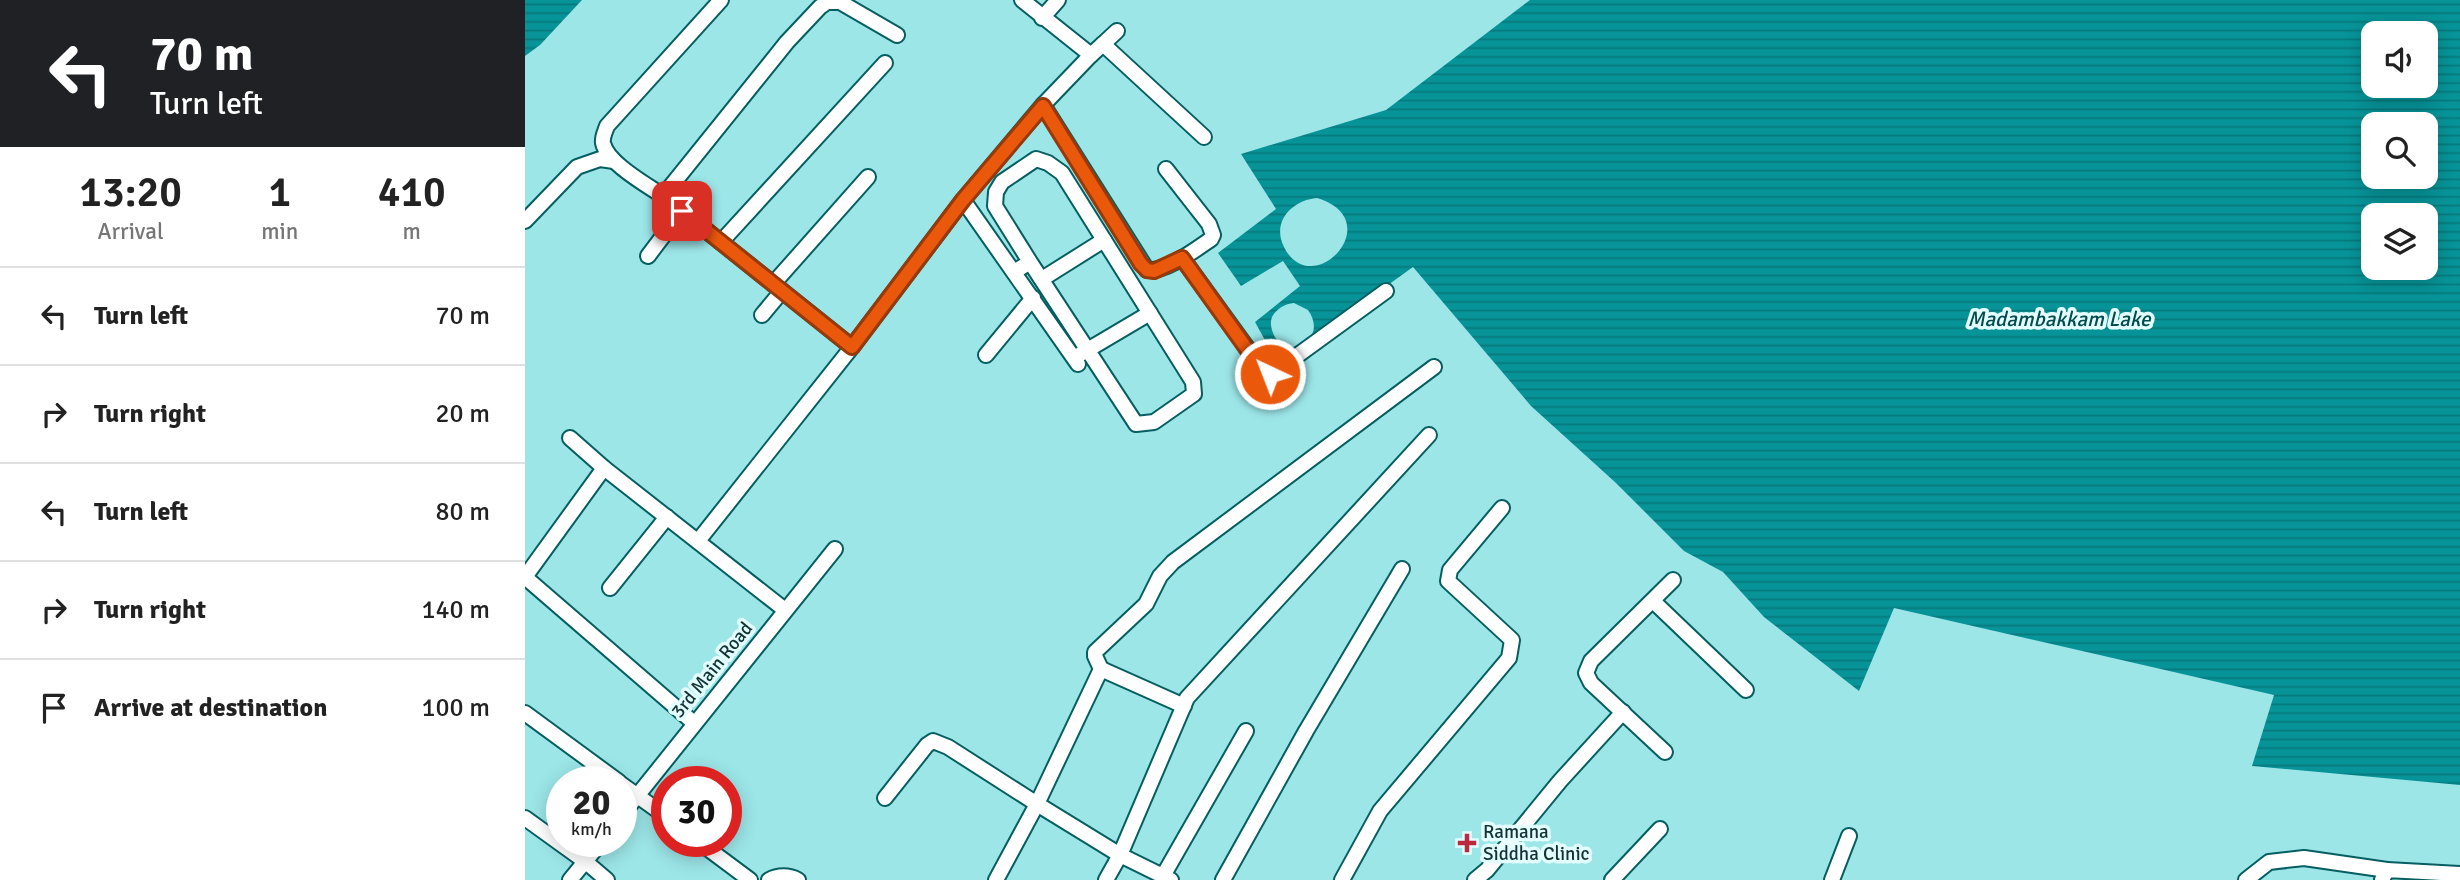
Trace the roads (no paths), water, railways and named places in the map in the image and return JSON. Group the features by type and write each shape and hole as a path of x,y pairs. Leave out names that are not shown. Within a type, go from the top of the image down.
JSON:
{"street":[{"path":"721,0 607,126 602,140 604,147 614,161 663,196 852,347"},
{"path":"1022,0 1091,55"},
{"path":"1042,18 1058,0"},
{"path":"663,196 787,42 827,2 840,2 897,35"},
{"path":"698,541 852,347 963,200 1043,106 1117,31"},
{"path":"1103,44 1204,137"},
{"path":"721,242 885,63"},
{"path":"1043,106 1147,270 1154,271 1182,258 1213,235 1209,224 1166,169"},
{"path":"525,221 577,167 600,159 614,161"},
{"path":"1036,159 1048,163 1062,173 1193,382 1194,394 1154,422 1136,424 1030,262 995,206 996,192 1002,182 1036,159"},
{"path":"762,315 778,288 868,177"},
{"path":"963,200 1075,361 1087,350 1150,313"},
{"path":"648,256 682,211"},
{"path":"1042,279 1104,240"},
{"path":"1182,258 1266,374 1283,366 1386,291"},
{"path":"1014,272 1030,262"},
{"path":"986,355 1033,298"},
{"path":"1184,706 1101,669 1095,652 1146,604 1160,576 1174,562 1434,367"},
{"path":"1106,880 1120,855 1187,698 1429,435"},
{"path":"570,438 604,468 785,610"},
{"path":"604,468 525,577 694,723"},
{"path":"1342,880 1380,811 1509,658 1512,640 1448,581 1450,570 1502,508"},
{"path":"610,588 667,517"},
{"name":"3rd Main Road","path":"638,796 835,549"},
{"path":"1223,880 1306,731 1402,569"},
{"path":"1665,752 1591,682 1586,673 1587,668 1673,580"},
{"path":"1653,601 1746,690"},
{"path":"996,880 1037,804 1101,669"},
{"path":"1475,880 1487,870 1560,781 1623,712"},
{"path":"525,713 597,766"},
{"path":"885,798 933,741 948,747 1120,855 1167,878 1246,731"},
{"path":"638,796 651,805"},
{"path":"525,818 607,880"},
{"path":"1612,880 1660,829"},
{"path":"1832,880 1849,836"},
{"path":"570,880 590,857"},
{"path":"719,857 750,880"},
{"path":"2246,880 2269,862 2304,858 2384,875 2460,874"},
{"path":"769,880 783,876 798,880"}],"water":[{"path":"525,0 582,0 540,45 525,56"},
{"name":"Madambakkam Lake","path":"1530,0 2460,0 2460,785 2252,766 2274,695 1894,608 1859,691 1764,617 1723,572 1684,551 1616,483 1531,406 1413,267 1278,364 1255,322 1300,286 1283,261 1241,286 1218,253 1276,209 1241,154 1386,110","holes":["1317,198 1338,209 1347,223 1346,238 1338,252 1326,262 1311,266 1296,262 1284,247 1280,229 1282,221 1293,208","1294,303 1308,310 1313,321 1313,331 1309,339 1295,347 1279,342 1271,327 1274,314 1287,304"]}],"place":[{"name":"Ramana Siddha Clinic","path":"1467,843"}]}
